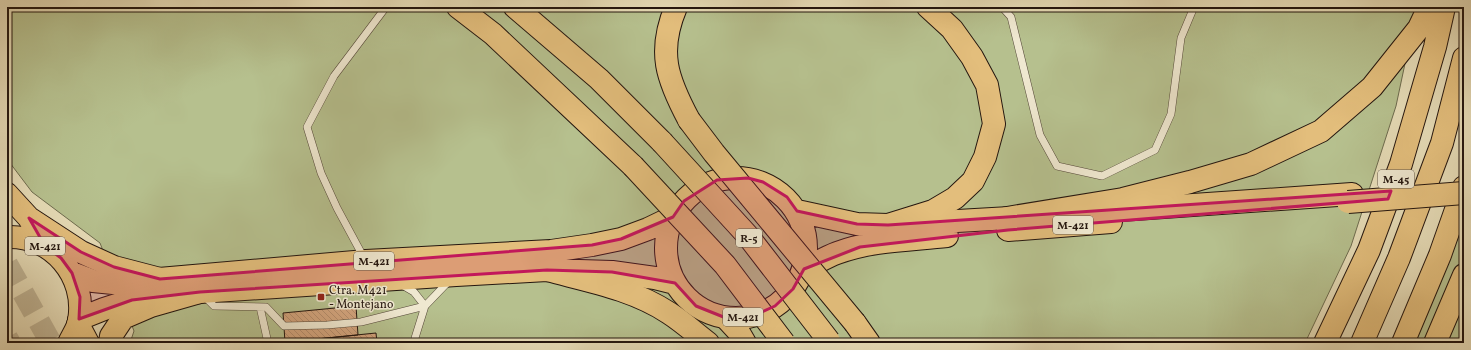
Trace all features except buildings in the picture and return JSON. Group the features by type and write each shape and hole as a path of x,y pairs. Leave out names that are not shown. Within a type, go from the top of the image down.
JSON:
{"main road":[{"path":"458,7 493,34 633,166 725,265 784,343"},
{"name":"R-5","path":"515,7 599,79 662,142 748,236 830,342"},
{"path":"676,7 668,30 666,55 675,93 689,120 714,153 869,343"},
{"path":"888,226 933,211 955,198 973,181 985,157 994,124 987,86 972,57 952,29 928,7"},
{"path":"1007,218 1123,199 1190,182 1251,164 1321,131 1372,87 1419,28 1429,7"},
{"name":"M-45","path":"1325,343 1369,250 1401,164 1435,47 1444,7"},
{"name":"M-45","path":"1362,343 1399,258 1442,143 1464,58"},
{"name":"M-421","path":"748,178 763,182 787,197 797,211 803,230 806,248 804,269 793,288 775,306 751,317 726,318 710,314 696,306 684,295 675,283 668,265 666,244 673,217 684,201 705,185 717,180 748,178"},
{"name":"M-421","path":"804,269 838,253 860,247 892,242 1464,186"},
{"path":"1403,343 1440,255 1464,186"},
{"name":"M-421","path":"797,211 857,224 888,226 1350,198 1464,193"},
{"path":"7,194 29,218 45,246"},
{"name":"M-421","path":"72,273 93,281 113,283 366,261 551,251 622,239 673,217"},
{"path":"29,218 81,252 114,267 160,279"},
{"name":"M-421","path":"7,237 17,237 45,246 61,258 72,273 80,297 78,332"},
{"name":"M-421","path":"78,332 104,309 132,300 200,292 547,270 612,272 655,278 675,283"},
{"path":"547,270 607,286 638,297 668,312 708,343"},
{"path":"1435,343 1464,275"},
{"path":"110,343 111,336 123,318 151,306 200,292"},
{"path":"726,318 738,331 745,343"}],"lane":[{"path":"366,261 337,208 321,173 307,127 334,76 386,7"},
{"path":"1002,7 1011,17 1040,135 1057,166 1102,176 1156,150 1172,114 1181,38 1194,7"},
{"path":"416,343 415,338 425,306 456,275"},
{"path":"391,279 414,292 425,306"},
{"path":"200,292 214,306 266,307 284,326 327,325 361,322 425,306"},
{"path":"260,307 268,343"}],"highlighted area":[{"path":"748,178 763,182 787,197 797,211 857,224 888,225 1391,191 1388,199 1008,230 860,247 804,269 793,289 775,306 751,317 726,318 696,306 675,283 612,272 547,270 200,292 132,300 79,319 80,297 72,273 61,258 45,246 29,218 81,252 114,267 160,279 592,245 621,239 673,217 684,201 717,180"}],"green space":[{"path":"7,7 1417,7 1396,106 1351,246 1305,343 130,343 134,331 100,243 32,192 7,159"},
{"path":"1464,219 1464,343 1412,343"}],"tunnel":[{"path":"7,264 51,343"},
{"path":"7,338 10,343"}],"place":[{"name":"Ctra. M421 - Montejano","path":"321,297"}]}
